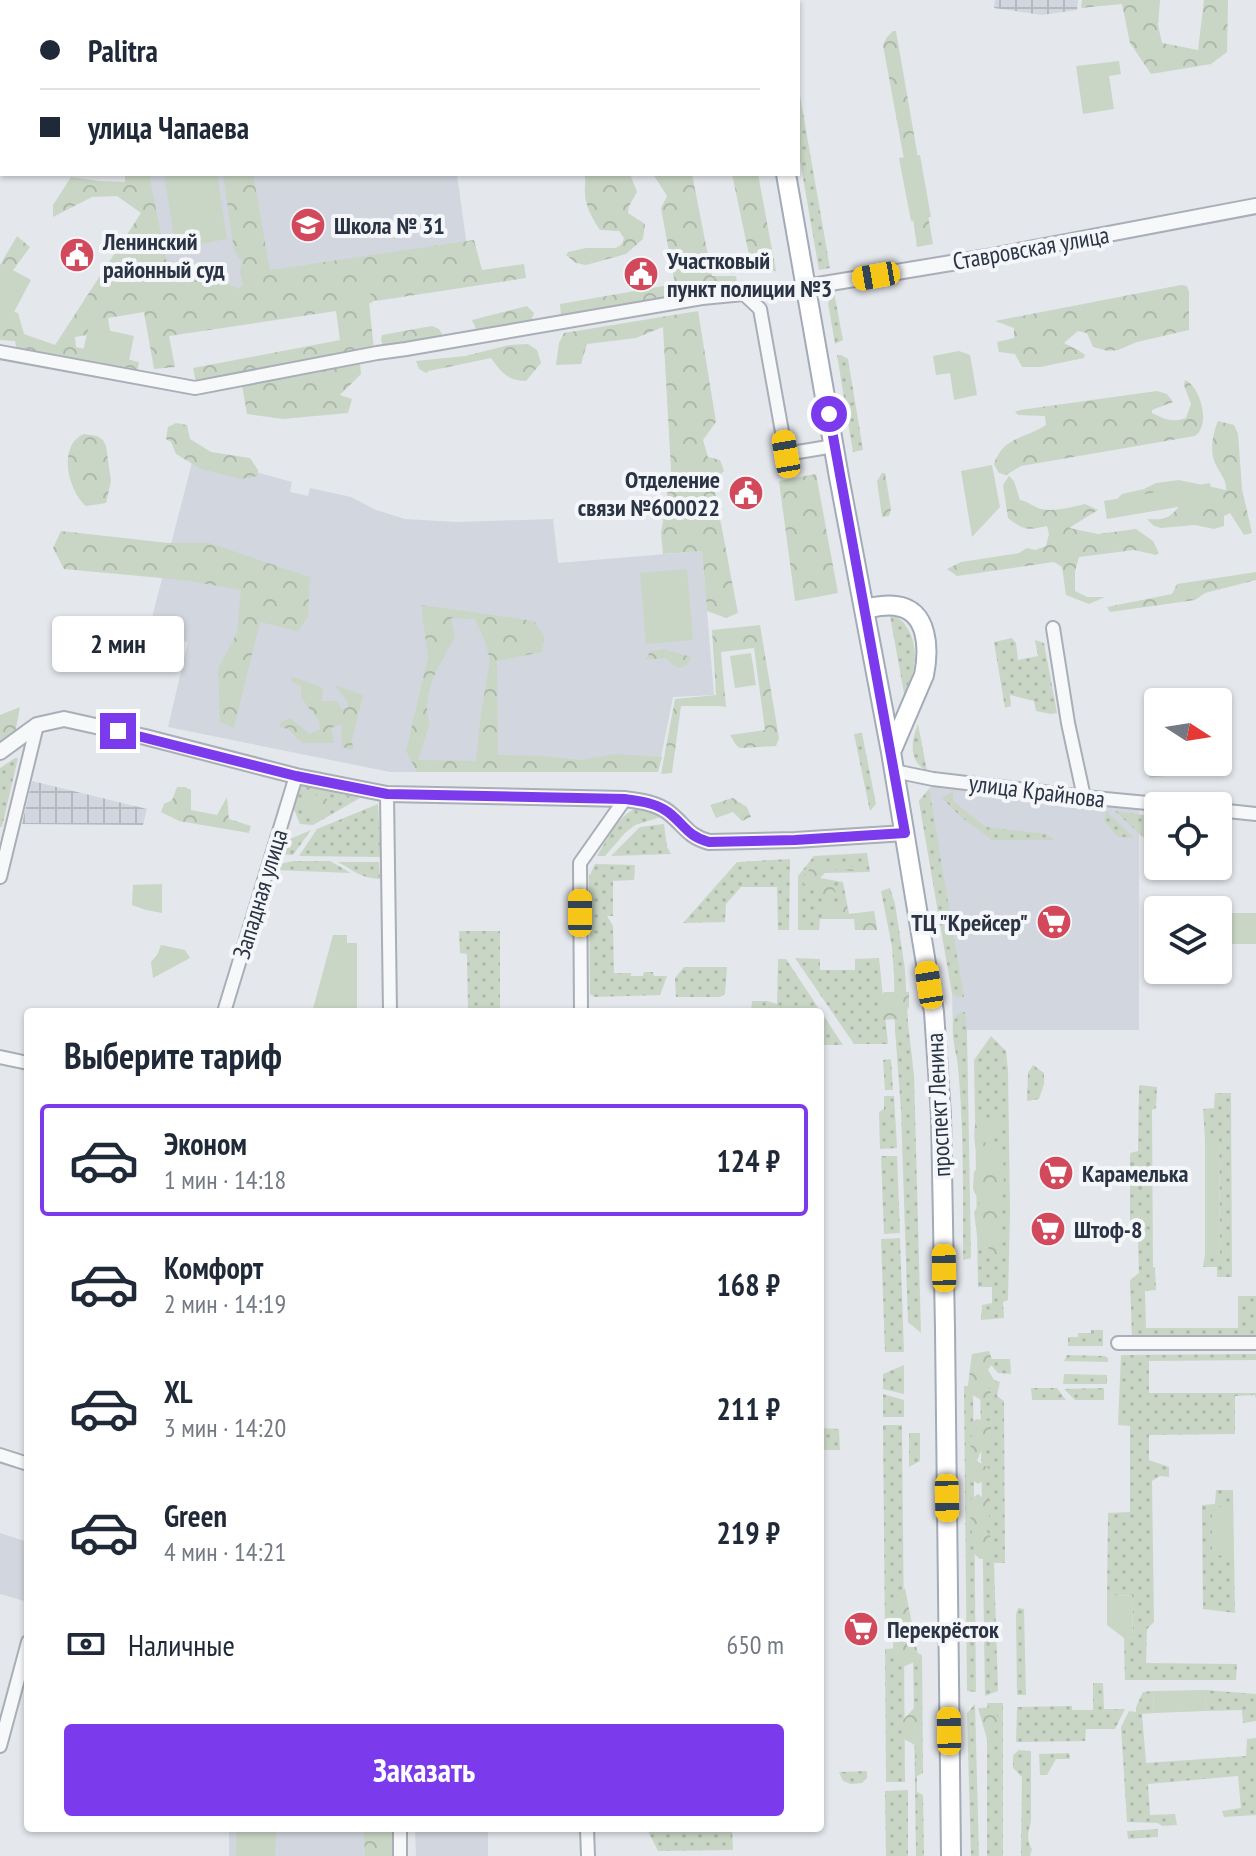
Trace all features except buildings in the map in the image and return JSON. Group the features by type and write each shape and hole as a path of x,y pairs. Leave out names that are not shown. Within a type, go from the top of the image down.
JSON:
{"main road":[{"name":"проспект Ленина","path":"786,176 891,752 934,1012 941,1116 946,1355 951,1856"},
{"path":"864,609 890,605 904,607 919,619 925,638 924,675 891,752"}],"street":[{"name":"Ставровская улица","path":"806,287 1256,206"},
{"path":"0,352 195,388 377,353 702,298 744,294 760,309 786,454 834,446"},
{"path":"1053,628 1084,797"},
{"path":"0,752 37,725 64,719 296,776 387,794 647,802 668,812 696,839 709,842 905,833"},
{"path":"0,877 37,725"},
{"name":"улица Крайнова","path":"894,771 933,779 1144,803"},
{"name":"Западная улица","path":"225,1008 296,776"},
{"path":"387,794 390,1008"},
{"path":"581,1008 580,863 625,799"},
{"path":"1232,811 1256,814"},
{"path":"0,1057 24,1062"},
{"path":"1118,1343 1256,1343"},
{"path":"0,1455 24,1463"},
{"path":"0,1746 3,1723 24,1655"},
{"path":"400,1832 400,1856"},
{"path":"587,1832 588,1856"}],"shaded area":[{"path":"995,0 1078,0 1077,10 1042,15 994,8"},
{"name":"Школа № 31","path":"144,176 457,176 468,254 164,307"},
{"path":"194,455 292,482 290,492 308,496 310,488 351,497 376,510 405,519 456,522 553,519 558,563 702,551 714,695 673,697 658,772 390,772 168,727 188,642 148,633"},
{"path":"32,781 147,809 143,825 22,824"},
{"path":"933,784 1139,808 1139,1030 953,1030 952,993 919,801"},
{"path":"0,1533 24,1541 24,1601 0,1594"},
{"path":"229,1832 385,1832 386,1856 229,1856"},
{"path":"415,1832 488,1832 488,1856 416,1856"}],"green space":[{"path":"1082,0 1160,0 1158,25 1162,43 1198,50 1204,0 1228,0 1227,52 1211,64 1151,74 1130,43 1122,4 1081,8"},
{"path":"896,31 933,244 917,247 883,45"},
{"path":"1119,61 1121,74 1109,76 1114,109 1083,114 1076,66"},
{"path":"800,96 830,268 819,270 800,161"},
{"path":"920,155 931,217 911,221 899,158"},
{"path":"125,176 151,176 170,279 175,283 213,277 239,289 243,285 240,272 242,262 234,250 223,176 253,176 270,270 474,240 482,270 524,264 526,278 369,302 374,350 196,383 193,368 340,340 336,311 169,336 175,367 154,369 144,312 108,318 110,331 75,337 76,347 139,362 137,373 17,352 15,341 0,340 0,308 18,313 24,334 55,345 141,213 117,196 92,197 53,217 53,205 71,177 125,182"},
{"path":"164,176 217,176 227,239 176,248"},
{"path":"584,176 631,176 637,192 628,213 645,224 643,239 626,254 586,265 576,263 566,255 586,248 616,248 624,238 619,231 600,230 597,226 586,203"},
{"path":"654,176 692,176 712,276 736,276 738,290 561,316 560,304 675,284 661,208 667,196"},
{"path":"732,176 758,176 776,271 760,273 752,269"},
{"path":"17,236 30,247 0,288 0,265"},
{"path":"9,268 31,280 5,329 0,327 0,284"},
{"path":"368,280 372,303 346,307 329,286"},
{"path":"1187,286 1189,292 1189,330 1108,351 1093,347 1087,333 1078,331 1064,343 1085,355 1084,358 1040,367 1022,367 1015,354 999,352 997,342 1014,338 1014,328 995,321"},
{"path":"834,292 843,340 835,344 828,303"},
{"path":"527,306 534,313 531,321 484,332 476,329 472,320"},
{"path":"698,311 716,422 703,440 708,457 720,460 724,471 713,482 738,613 726,618 707,611 702,551 663,554 661,533 671,470 663,327 636,338 587,344 581,364 556,365 559,343 564,333"},
{"path":"89,326 134,336 128,365 82,355"},
{"path":"432,326 442,334 439,340 383,346 382,335"},
{"path":"528,344 537,350 541,363 526,381 506,375 491,358 426,373 419,369 416,361 465,356 509,345"},
{"path":"959,351 970,355 977,395 954,400 950,373 936,375 933,356"},
{"path":"837,355 848,359 863,450 853,452"},
{"path":"360,363 361,374 340,395 352,399 348,413 283,419 247,414 242,385"},
{"path":"1185,380 1196,390 1202,406 1202,424 1195,436 1021,466 1006,475 999,473 994,464 1009,443 1046,425 1045,416 1018,415 1015,412 1157,391 1167,394 1173,402 1152,410 1152,413 1176,420 1186,418 1191,404"},
{"path":"1218,421 1234,425 1238,434 1242,489 1252,533 1244,535 1230,513 1224,516 1224,526 1214,529 1195,525 1161,528 1147,519 1170,516 1186,498 1116,500 1122,494 1156,483 1179,480 1226,490 1212,451"},
{"path":"176,423 187,425 190,439 211,452 250,458 258,470 258,476 241,479 201,469 176,454 171,442 166,439 168,427"},
{"path":"84,434 97,436 106,446 111,481 106,503 86,506 70,480 70,448"},
{"path":"992,465 1000,507 972,537 961,471"},
{"path":"885,473 891,509 889,516 882,517 877,481"},
{"path":"816,474 838,593 795,601 779,481"},
{"path":"1009,476 1014,481 1020,500 1038,508 1056,510 1085,504 1098,510 1069,528 1098,534 1136,529 1153,541 1159,553 1134,550 1079,557 1075,591 1087,597 1105,597 1089,604 1066,595 1062,567 1054,562 957,576 947,569 961,562 1046,546 1047,526 1026,528 1008,518 1003,485"},
{"path":"1210,483 1213,501 1107,519 1104,501"},
{"path":"61,531 168,543 209,543 310,577 308,617 298,631 260,622 234,728 220,722 218,668 237,633 241,590 183,580 64,569 53,548"},
{"path":"687,569 693,640 646,644 640,573"},
{"path":"1256,572 1256,580 1205,593 1195,600 1110,612 1107,607 1172,594 1177,584"},
{"path":"421,605 534,621 544,636 542,652 497,661 498,755 580,760 615,754 662,757 658,772 417,772 406,751 428,657","holes":["451,618 475,619 490,660 476,761 418,760 430,723 427,713 429,690 455,638"]},
{"path":"890,616 905,625 913,640 914,665 905,699"},
{"path":"760,625 779,738 776,746 740,748 730,735 765,730 754,648 721,652 726,707 681,706 672,773 661,774 675,699 716,695 712,630"},
{"path":"1012,638 1016,643 1018,660 1038,656 1035,640 1044,643 1057,713 1036,711 1034,701 1010,695 1011,706 1005,708 994,642"},
{"path":"663,649 691,657 687,665 679,668 666,658 645,660 650,652"},
{"path":"751,653 756,685 735,688 730,656"},
{"path":"291,676 323,688 322,701 337,701 342,710 348,707 347,701 334,685 363,695 352,739 353,750 342,747 341,724 331,728 334,743 302,743 288,729 279,727 281,722 290,718 310,734 320,729 319,721 301,698 301,686 292,682"},
{"path":"20,707 15,733 0,743 0,715"},
{"path":"918,724 927,771 914,756"},
{"path":"862,733 876,804 870,811 854,734"},
{"path":"18,758 0,827 0,768"},
{"path":"298,785 360,798 313,825 300,824 293,807"},
{"path":"177,787 191,790 191,810 217,815 227,797 229,819 251,826 249,833 179,821 161,812 164,804 172,800"},
{"path":"929,789 964,997 952,993 919,801"},
{"path":"303,790 327,799 326,810 313,816 301,799"},
{"path":"953,791 953,801 986,827 1046,834 1055,840 992,840 942,798"},
{"path":"733,798 747,807 751,817 742,821 733,812 716,818 710,805"},
{"path":"378,804 381,857 299,856 317,829"},
{"path":"640,806 654,809 661,817 635,825 605,856 597,856 620,821"},
{"path":"1106,811 1134,838 1118,837 1104,821"},
{"path":"1115,811 1144,815 1144,838"},
{"path":"664,824 671,854 611,856 640,827"},
{"path":"311,830 293,855 280,854 281,843"},
{"path":"867,853 870,872 825,873 820,878 843,882 849,914 874,911 877,930 855,930 854,919 820,919 819,930 798,930 798,876 814,856"},
{"path":"790,859 789,930 778,930 777,887 741,887 726,904 725,922 683,923 737,862"},
{"path":"294,861 330,861 351,873 275,870 274,865"},
{"path":"338,862 379,862 380,879 363,876"},
{"path":"815,863 856,867 853,871 829,870 816,876 817,880 830,882 836,892 817,897 813,888 804,884 803,877"},
{"path":"595,864 635,865 634,880 613,881 613,916 607,916 613,926 614,973 643,976 644,972 653,972 654,976 667,976 660,995 595,997 590,994 589,877"},
{"path":"162,884 162,913 132,905 133,885"},
{"path":"890,888 905,969 914,1075 921,1333 908,1322 894,975 881,891"},
{"path":"846,902 849,915 874,911 877,930 855,930 855,919 825,919 823,913 814,907 838,906"},
{"path":"1232,913 1256,913 1256,944 1232,944"},
{"path":"459,931 500,931 500,1008 468,1008 467,954 460,953"},
{"path":"333,935 347,935 347,943 357,943 357,1008 313,1008"},
{"path":"161,945 185,950 190,958 153,978 151,962"},
{"path":"795,958 820,959 820,970 855,970 855,959 879,958 888,1044 854,1044"},
{"path":"778,959 786,959 818,1008 751,1008 752,1001 777,1004"},
{"path":"684,967 727,967 725,994 720,997 676,997 675,978"},
{"path":"884,992 909,992 909,1007 901,1019 879,1020 875,1013 882,1008 880,997"},
{"path":"965,1012 971,1258 963,1260 961,1115 953,1023 956,1016"},
{"path":"824,1016 843,1045 824,1045"},
{"path":"991,1036 1006,1051 1008,1070 1008,1300 1003,1302 1004,1318 981,1320 982,1305 992,1303 992,1287 978,1287 974,1060"},
{"path":"891,1059 893,1090 885,1090 883,1060"},
{"path":"1033,1065 1044,1073 1044,1084 1039,1099 1027,1101 1028,1073"},
{"path":"1139,1085 1157,1087 1156,1108 1152,1110 1153,1267 1156,1290 1145,1291 1146,1328 1238,1328 1238,1296 1256,1296 1256,1340 1132,1340 1130,1280 1139,1273 1138,1240 1130,1236 1130,1153 1138,1151"},
{"path":"1215,1093 1231,1093 1232,1277 1217,1277 1217,1267 1203,1267 1205,1255 1220,1254 1219,1139 1205,1139 1203,1109 1214,1108"},
{"path":"884,1096 894,1096 897,1148 880,1149 879,1112 884,1109"},
{"path":"978,1117 999,1123 999,1131 984,1137 983,1141 997,1152 1003,1162 1005,1193 1001,1197 999,1211 1003,1254 991,1254 987,1245 978,1243 974,1212 983,1197 975,1194 973,1188 974,1172 981,1164 975,1141"},
{"path":"1205,1139 1219,1139 1220,1255 1205,1255"},
{"path":"881,1156 897,1156 900,1233 884,1234"},
{"path":"900,1238 904,1352 885,1352 881,1239"},
{"path":"1091,1330 1103,1330 1103,1346 1068,1346 1068,1337 1078,1337 1078,1333 1091,1333"},
{"path":"989,1351 993,1362 988,1370 996,1383 989,1388 992,1396 983,1401 967,1392 972,1354"},
{"path":"1256,1354 1256,1360 1149,1361 1149,1393 1256,1393 1256,1399 1255,1395 1235,1396 1235,1434 1149,1435 1149,1460 1169,1467 1169,1477 1160,1476 1152,1481 1154,1622 1147,1629 1146,1663 1237,1664 1236,1680 1125,1680 1124,1638 1133,1637 1132,1595 1107,1596 1108,1513 1130,1512 1130,1426 1118,1425 1121,1355"},
{"path":"1067,1355 1105,1356 1108,1362 1064,1361"},
{"path":"986,1359 1010,1359 1011,1374 998,1373"},
{"path":"904,1365 904,1394 883,1389 883,1374"},
{"path":"1064,1374 1107,1375 1107,1384 1063,1384"},
{"path":"980,1376 1000,1382 997,1396 1004,1401 1005,1563 994,1563 998,1691 985,1696"},
{"path":"964,1386 973,1386 976,1692 967,1691"},
{"path":"1031,1388 1057,1388 1066,1400 1032,1400"},
{"path":"1104,1388 1104,1400 1075,1400 1064,1389"},
{"path":"883,1394 904,1400 904,1417 883,1417"},
{"path":"976,1419 991,1421 991,1443 980,1453 977,1461 991,1470 987,1479 978,1484 966,1476 965,1463 972,1442 970,1425"},
{"path":"883,1425 902,1425 904,1637 885,1637"},
{"path":"824,1428 839,1429 840,1450 824,1450"},
{"path":"909,1433 920,1433 920,1461 909,1467"},
{"path":"1216,1490 1233,1490 1235,1613 1203,1609 1202,1505 1215,1504"},
{"path":"978,1494 989,1502 989,1521 985,1529 998,1547 991,1558 980,1559 974,1554 969,1501"},
{"path":"1212,1507 1230,1507 1230,1555 1212,1556"},
{"path":"905,1588 919,1660 903,1667 893,1648 896,1596"},
{"path":"1132,1595 1133,1637 1124,1638 1107,1625 1107,1596"},
{"path":"1018,1608 1024,1609 1026,1695 1017,1695"},
{"path":"904,1648 905,1782 886,1782 885,1649"},
{"path":"913,1651 922,1655 923,1773 917,1776 917,1792 923,1795 924,1856 916,1856"},
{"path":"1093,1683 1103,1683 1104,1709 1125,1709 1115,1729 1086,1729 1085,1741 1016,1742 1017,1707 1072,1706 1072,1710 1093,1710"},
{"path":"1205,1690 1256,1694 1256,1721 1243,1723 1242,1710 1206,1711"},
{"path":"1205,1690 1206,1711 1154,1713 1153,1691"},
{"path":"1153,1691 1154,1713 1142,1714 1146,1763 1246,1756 1247,1739 1256,1738 1256,1815 1224,1817 1222,1811 1241,1808 1238,1776 1148,1784 1150,1815 1175,1814 1177,1825 1127,1822 1121,1727 1129,1711 1136,1712 1143,1692"},
{"path":"919,1699 921,1769 916,1770 915,1745 902,1738 902,1721"},
{"path":"987,1703 1003,1703 1003,1856 987,1856"},
{"path":"975,1704 979,1856 971,1856 967,1713"},
{"path":"996,1707 998,1721 989,1746 978,1708"},
{"path":"1019,1750 1031,1751 1030,1856 1021,1856 1022,1777 1013,1768 1013,1755"},
{"path":"1069,1753 1070,1759 1056,1759 1047,1775 1040,1775 1039,1754"},
{"path":"867,1771 867,1778 862,1783 851,1784 843,1781 839,1772"},
{"path":"908,1790 908,1856 886,1856 885,1791"},
{"path":"1158,1829 1158,1837 1128,1839 1127,1831"},
{"path":"237,1832 276,1832 275,1856 236,1856"},
{"path":"364,1832 392,1832 392,1856 365,1856"},
{"path":"648,1832 732,1832 733,1850 658,1851"}],"place":[{"name":"Школа № 31","path":"308,225"},
{"name":"Ленинский районный суд","path":"77,255"},
{"name":"Участковый пункт полиции №3","path":"641,274"},
{"name":"Отделение связи №600022","path":"746,493"},
{"name":"ТЦ \"Крейсер\"","path":"1054,922"},
{"name":"Карамелька","path":"1056,1173"},
{"name":"Штоф-8","path":"1048,1229"},
{"name":"Перекрёсток","path":"861,1629"}],"route":[{"path":"118,731 296,776 387,794 647,802 668,812 696,839 709,842 905,833 829,414"}]}
